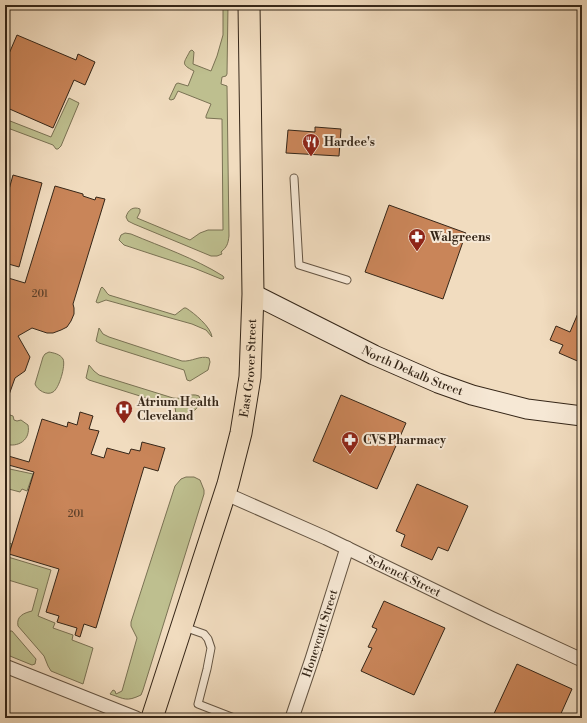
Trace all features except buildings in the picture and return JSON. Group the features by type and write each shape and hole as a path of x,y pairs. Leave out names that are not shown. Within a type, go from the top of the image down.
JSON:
{"main road":[{"name":"East Grover Street","path":"152,718 224,493 241,433 250,377 253,294 249,5"},
{"name":"North Dekalb Street","path":"253,294 374,355 438,383 472,395 527,409 582,416"}],"street":[{"name":"Schenck Street","path":"224,493 347,548 491,618 582,660"},
{"name":"Honeycutt Street","path":"292,718 347,548"},
{"path":"5,666 136,718"}],"lane":[{"path":"294,178 299,265 347,280"},
{"path":"182,626 204,634 208,639 211,648 198,704 234,718"}],"green space":[{"path":"223,5 228,5 227,74 226,76 222,77 221,84 227,86 229,236 225,249 221,252 222,254 211,256 134,224 128,221 126,217 131,209 140,209 137,218 190,240 200,233 208,230 223,230 222,119 206,118 211,104 178,91 174,99 169,99 176,84 178,83 188,86 194,71 187,67 184,63 190,51 192,50 194,52 193,64 211,71 223,35"},
{"path":"69,98 79,103 61,146 58,149 56,149 53,145 5,127 5,119 51,137"},
{"path":"125,233 131,234 189,258 223,276 224,278 221,279 194,268 124,245 119,240 121,235"},
{"path":"102,287 109,295 175,315 186,308 209,329 212,337 206,330 192,324 106,300 98,303 96,302"},
{"path":"99,328 103,334 109,337 182,361 189,361 202,357 209,358 210,362 208,370 190,381 187,380 184,370 99,343 96,341"},
{"path":"49,352 60,356 64,362 63,371 58,386 53,392 45,393 35,384 43,357"},
{"path":"89,365 99,375 173,398 192,395 199,396 200,400 198,407 180,419 177,418 175,407 89,380 86,378"},
{"path":"7,414 13,416 14,420 21,420 28,425 28,435 19,444 5,444 5,415"},
{"path":"5,468 33,474 27,491 22,489 20,492 5,488"},
{"path":"186,477 194,477 200,480 204,494 141,695 129,699 122,698 110,694 113,690 116,694 122,691 137,638 131,626 131,622 175,486 181,479"},
{"path":"5,542 12,544 8,557 51,570 38,616 55,623 53,628 73,635 72,640 93,648 83,684 51,671 44,656 18,626 19,617 32,611 38,589 5,579"},
{"path":"12,631 36,659 35,664 32,665 5,654 5,632"}],"place":[{"name":"Hardee's","path":"311,157"},
{"name":"Walgreens","path":"417,252"},
{"name":"Atrium Health Cleveland","path":"124,424"},
{"name":"CVS Pharmacy","path":"350,455"}]}
